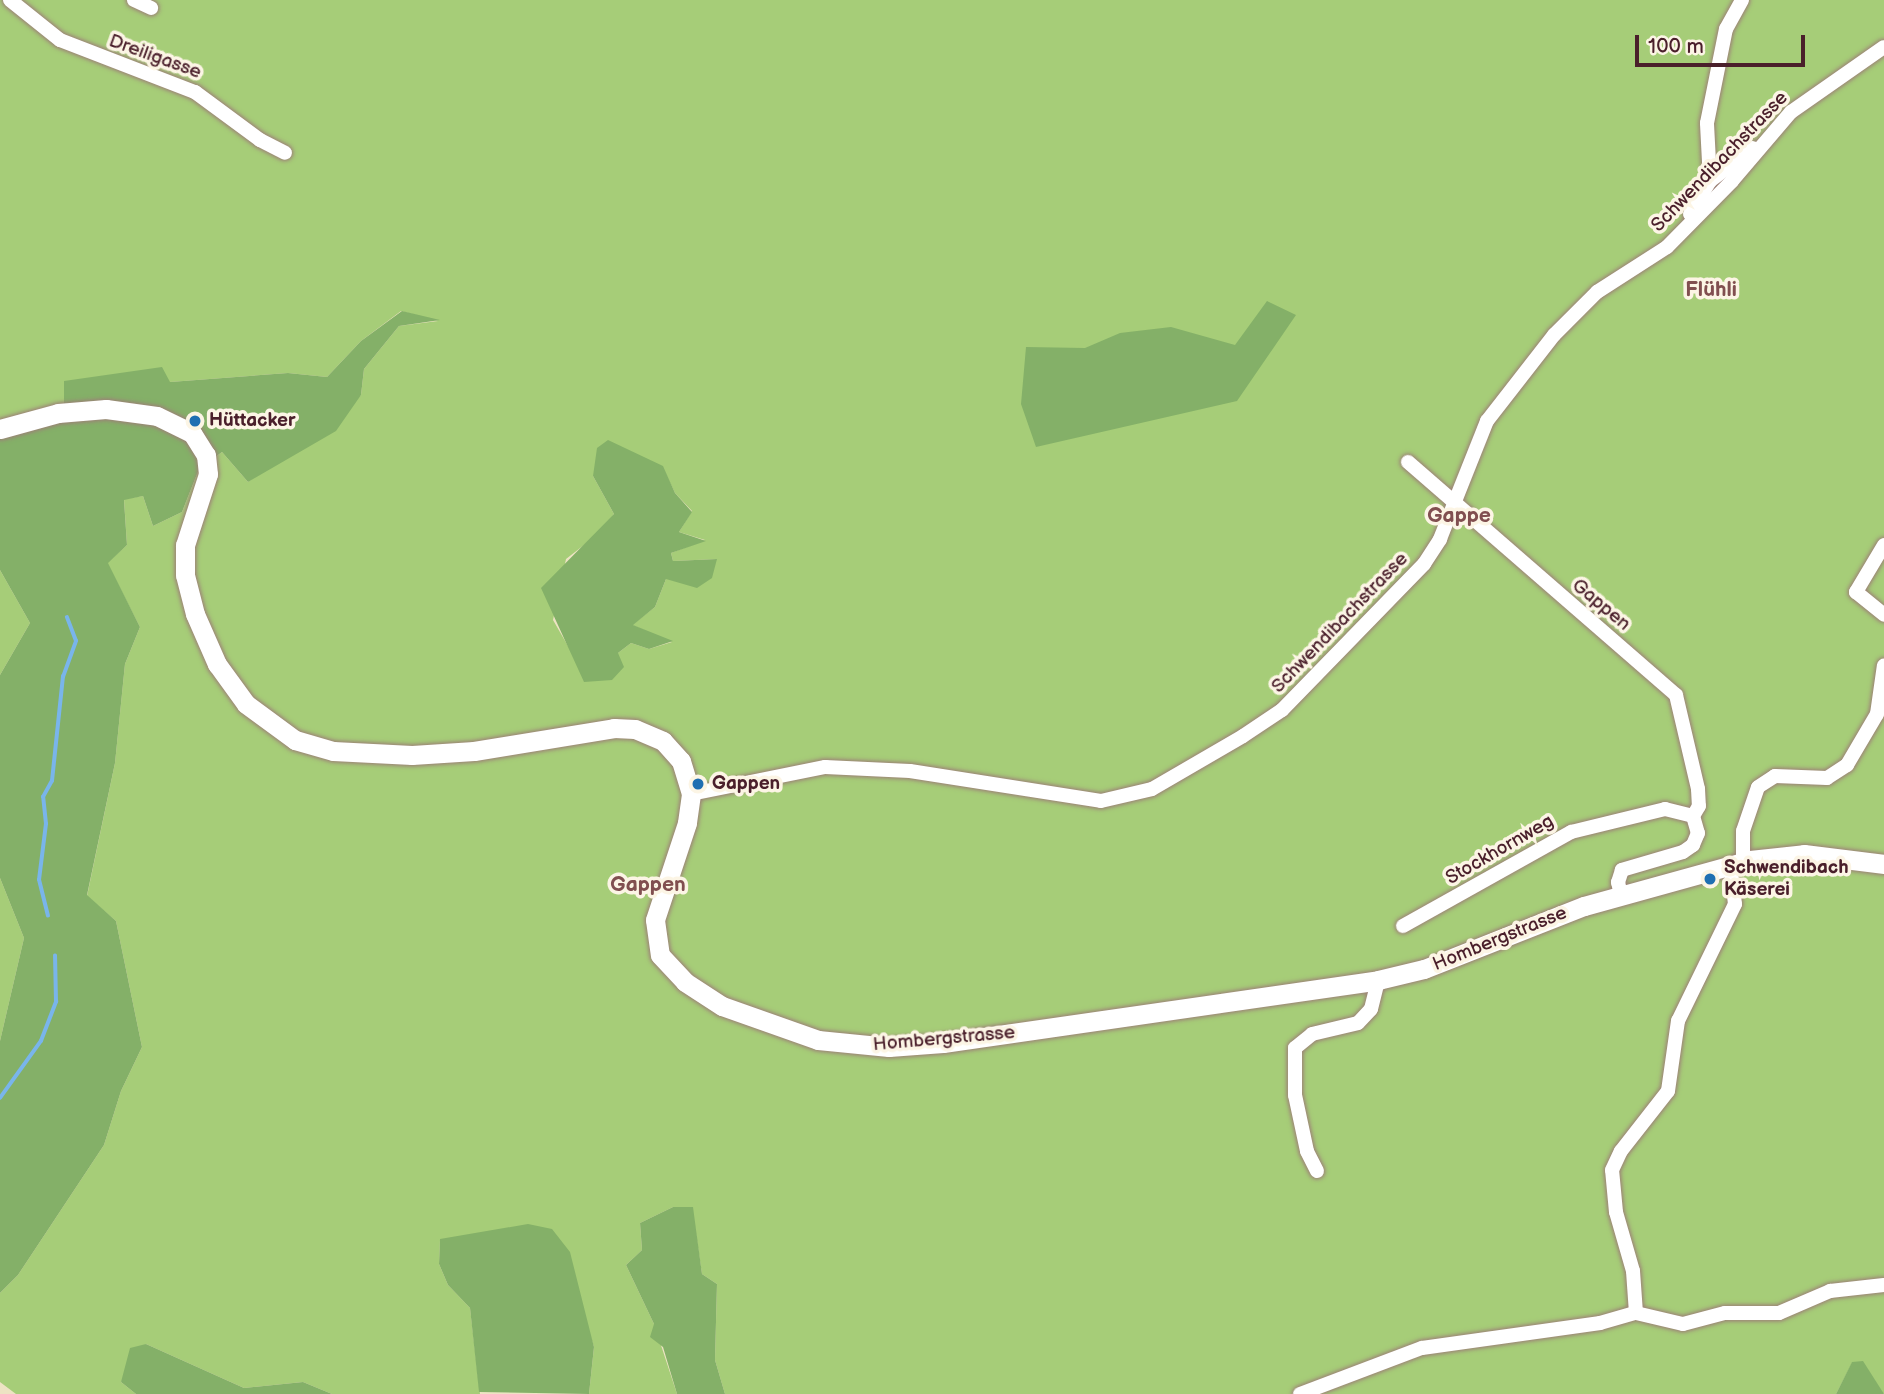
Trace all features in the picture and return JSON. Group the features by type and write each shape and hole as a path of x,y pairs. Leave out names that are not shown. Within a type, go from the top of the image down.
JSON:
{"street":[{"name":"Dreiligasse","path":"10,0 60,40 202,95 260,140 285,153"},
{"path":"134,0 151,8"},
{"path":"1710,181 1707,123 1726,29 1742,0"},
{"name":"Schwendibachstrasse","path":"691,794 825,766 910,771 1101,801 1152,789 1282,710 1424,564 1455,501 1487,421 1554,335 1597,292 1676,238 1732,181 1767,137 1801,104 1884,47"},
{"path":"1676,238 1710,181 1767,137"},
{"name":"Hombergstrasse","path":"0,429 58,413 106,410 157,416 192,433 202,446 208,466 185,545 185,575 195,614 230,684 254,712 286,736 334,751 412,755 474,751 625,728 655,736 670,747 686,771 691,794 687,823 655,920 660,955 685,982 722,1006 807,1038 864,1047 943,1043 1378,980 1424,970 1621,895 1736,864 1804,854 1884,863"},
{"name":"Gappen","path":"1408,462 1676,695 1698,789 1699,806 1693,816"},
{"path":"1884,545 1856,592 1884,615"},
{"path":"1636,1312 1633,1271 1616,1212 1612,1170 1621,1151 1668,1091 1678,1021 1735,904 1736,864 1743,831 1758,787 1775,776 1827,778 1847,765 1877,714 1884,665"},
{"name":"Stockhornweg","path":"1403,926 1571,832 1665,809 1693,816"},
{"path":"1621,895 1618,882 1622,870 1673,856 1693,845 1698,827 1693,816"},
{"path":"1317,1171 1307,1151 1295,1095 1295,1048 1312,1034 1357,1023 1371,1009 1378,980"},
{"path":"1300,1394 1415,1350 1600,1323 1636,1312 1683,1324 1725,1313 1786,1312 1830,1291 1884,1285"}],"green space":[{"path":"0,0 1884,0 1884,1394 1852,1363 1836,1394 725,1394 715,1360 717,1284 702,1274 692,1207 673,1207 640,1223 642,1250 626,1265 654,1324 677,1394 589,1394 594,1347 580,1304 480,1234 440,1240 439,1264 448,1285 470,1308 480,1394 332,1394 303,1382 244,1388 146,1344 121,1382 136,1394 16,1394 0,1382 0,1293 18,1275 104,1145 121,1091 142,1047 116,921 87,896 115,763 125,664 140,627 107,563 127,545 124,499 143,496 153,526 182,512 199,469 222,452 248,482 361,395 364,369 399,326 438,321 401,311 361,341 327,377 288,373 170,382 64,381 64,421 0,435","holes":["662,466 675,493 692,511 679,532 705,540 671,553 673,561 717,559 666,579 655,607 632,625 672,642 649,649 631,643 618,653 568,646 553,620 566,559 602,531 614,514 593,476"]},
{"path":"1267,301 1296,315 1237,401 1036,447 1021,404 1026,347 1085,348 1120,333 1171,327 1235,345"},
{"path":"402,311 440,320 399,326 364,369 361,395 336,431 248,482 222,452 199,469 182,512 153,526 143,496 124,500 127,545 108,563 140,627 125,664 115,763 87,895 116,921 142,1047 121,1091 104,1145 18,1275 0,1293 0,1041 24,938 0,878 0,675 30,623 0,570 0,435 64,421 64,381 162,367 170,382 288,373 327,377 361,341"},
{"path":"608,440 663,466 675,493 692,512 679,532 706,541 671,553 673,561 717,559 712,578 697,588 666,579 655,607 633,625 673,641 649,649 631,643 618,653 624,667 612,680 584,682 541,588 614,514 593,476 597,448"},
{"path":"0,570 30,623 0,675"},
{"path":"0,878 24,938 0,1041"},
{"path":"673,1207 693,1207 702,1274 717,1284 715,1360 725,1394 677,1394 663,1347 650,1337 654,1324 626,1265 642,1250 640,1223"},
{"path":"528,1224 552,1229 570,1252 594,1347 589,1394 479,1392 470,1308 448,1285 439,1264 440,1239"},
{"path":"146,1344 244,1388 303,1382 332,1394 136,1394 121,1382 130,1348"},
{"path":"1863,1361 1884,1394 1836,1394 1852,1362"}],"waterway":[{"path":"48,916 39,880 46,824 43,797 52,781 63,677 76,641 67,618"},
{"path":"0,1098 41,1041 56,1002 55,956"}],"place":[{"name":"Hüttacker","path":"195,421"},
{"name":"Gappen","path":"698,784"},
{"name":"Schwendibach Käserei","path":"1710,879"}],"district":[{"name":"Flühli","path":"1711,290"},
{"name":"Gappe","path":"1459,516"},
{"name":"Gappen","path":"648,885"}]}
